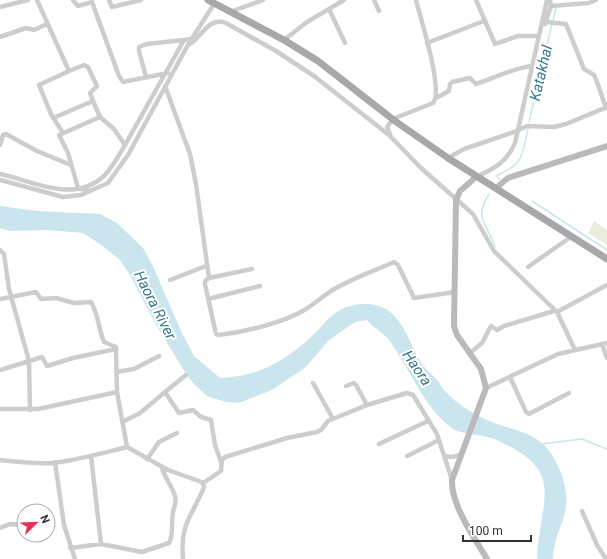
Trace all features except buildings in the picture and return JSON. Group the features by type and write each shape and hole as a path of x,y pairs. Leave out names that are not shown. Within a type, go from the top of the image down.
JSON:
{"main road":[{"path":"212,1 284,40 318,61 392,119 448,158 607,258"}],"street":[{"path":"0,7 28,0"},
{"path":"38,0 47,24 69,72"},
{"path":"73,0 78,6 94,1 121,81 126,82 173,72"},
{"path":"109,0 112,7 141,0"},
{"path":"230,12 264,0"},
{"path":"284,40 328,9 344,0"},
{"path":"374,0 379,11"},
{"path":"416,0 435,73 436,98"},
{"path":"476,0 495,44 518,36 539,36"},
{"path":"548,0 552,7"},
{"path":"552,7 589,3 596,0"},
{"path":"0,180 55,197 81,195 93,191 108,183 114,177 128,155 212,1"},
{"path":"540,30 546,22 552,7"},
{"path":"452,480 486,388 481,369 471,352 455,331 456,200 460,192 476,177 496,168 508,158 515,143 540,30 552,7"},
{"path":"328,9 346,43"},
{"path":"187,45 196,40 214,22 220,21 276,51 309,73 390,137 420,168 469,210 476,218 494,251 555,311 575,350"},
{"path":"427,43 484,21"},
{"path":"448,158 464,149 527,126 543,128 566,124 606,108 594,75 584,68 566,24 546,22"},
{"path":"0,37 26,28 34,30 47,24"},
{"path":"146,77 139,51 140,47 146,44 191,39"},
{"path":"0,174 55,190 78,188 94,182 105,174 125,145 184,40"},
{"path":"63,133 53,118 39,85 84,66 88,67 97,86 90,93 100,117 114,129 125,145"},
{"path":"390,137 387,127 392,119 433,103 436,98 450,91 450,84 452,82 470,78 476,84 488,81 512,70 532,66"},
{"path":"165,86 174,107 190,154 196,184 206,266 209,278"},
{"path":"53,118 93,101"},
{"path":"78,188 66,147 59,137 63,133 100,117"},
{"path":"0,145 3,135 6,134 37,151 71,165"},
{"path":"496,188 508,178 607,146"},
{"path":"78,188 93,191"},
{"path":"528,267 572,236"},
{"path":"0,250 4,254 11,297 29,361 30,410"},
{"path":"252,269 209,278 205,281 216,334 218,335 262,326 287,317 306,309 322,296 341,285 394,262 398,265 414,298 455,292"},
{"path":"170,280 206,266"},
{"path":"471,352 482,343 490,326 497,330 504,326 555,311 607,285"},
{"path":"208,299 260,286"},
{"path":"0,299 36,292 41,299 56,298 74,303 90,302 98,317 100,332 104,342 115,346 116,349 117,392 127,447"},
{"path":"486,388 558,354 604,344 607,358"},
{"path":"0,370 42,358 47,366 73,358 116,349"},
{"path":"116,372 134,369 159,356"},
{"path":"122,422 140,413 186,375"},
{"path":"510,377 526,412 529,414 568,393"},
{"path":"313,383 333,419"},
{"path":"346,386 354,383 367,405"},
{"path":"0,409 30,410 117,392"},
{"path":"165,392 178,413 193,410 201,416 211,420 215,446 222,462"},
{"path":"203,483 221,472 222,462 225,456 287,438 317,432 321,430 326,422 333,419 367,405 409,393 413,395 435,431 452,480 453,492 459,507 487,559"},
{"path":"379,444 428,421"},
{"path":"147,459 159,442 177,433"},
{"path":"407,456 439,440"},
{"path":"0,460 36,463 54,462 91,456 127,447 162,467 203,483"},
{"path":"444,456 451,457 462,453"},
{"path":"91,456 101,544"},
{"path":"54,462 64,526 70,548 75,559"},
{"path":"70,548 101,544 142,552 169,543 172,539 172,521 176,500 174,492 164,475 162,467"},
{"path":"183,559 182,545 185,525 201,494 204,486 203,483"},
{"path":"582,511 597,545 606,559"},
{"path":"0,528 10,524 16,524"}],"shaded area":[{"path":"594,221 607,230 607,245 588,233"}],"water":[{"path":"0,206 37,211 100,214 117,223 143,248 152,264 181,331 194,356 220,378 246,375 278,362 309,339 326,321 344,308 362,304 385,308 393,314 405,331 422,364 451,397 482,418 531,436 546,447 552,455 562,475 566,491 565,513 556,540 553,559 537,559 544,502 544,487 541,474 532,462 517,451 494,439 459,432 450,427 440,418 424,397 389,340 367,320 355,322 328,341 306,367 272,390 239,403 226,402 207,396 186,374 155,323 130,275 120,260 83,233 48,230 10,231 0,228"}],"waterway":[{"name":"Katakhal","path":"553,21 556,7"},
{"name":"Katakhal","path":"529,122 552,24"},
{"name":"Katakhal","path":"496,176 512,167 520,159 528,129"},
{"name":"Katakhal","path":"496,176 500,179"},
{"name":"Katakhal","path":"489,194 482,209 482,215 485,226 495,246"},
{"path":"532,201 607,250"},
{"path":"541,444 582,439 607,449"}],"water label":[{"name":"Haora River","path":"155,305"},
{"name":"Haora","path":"417,368"}]}
